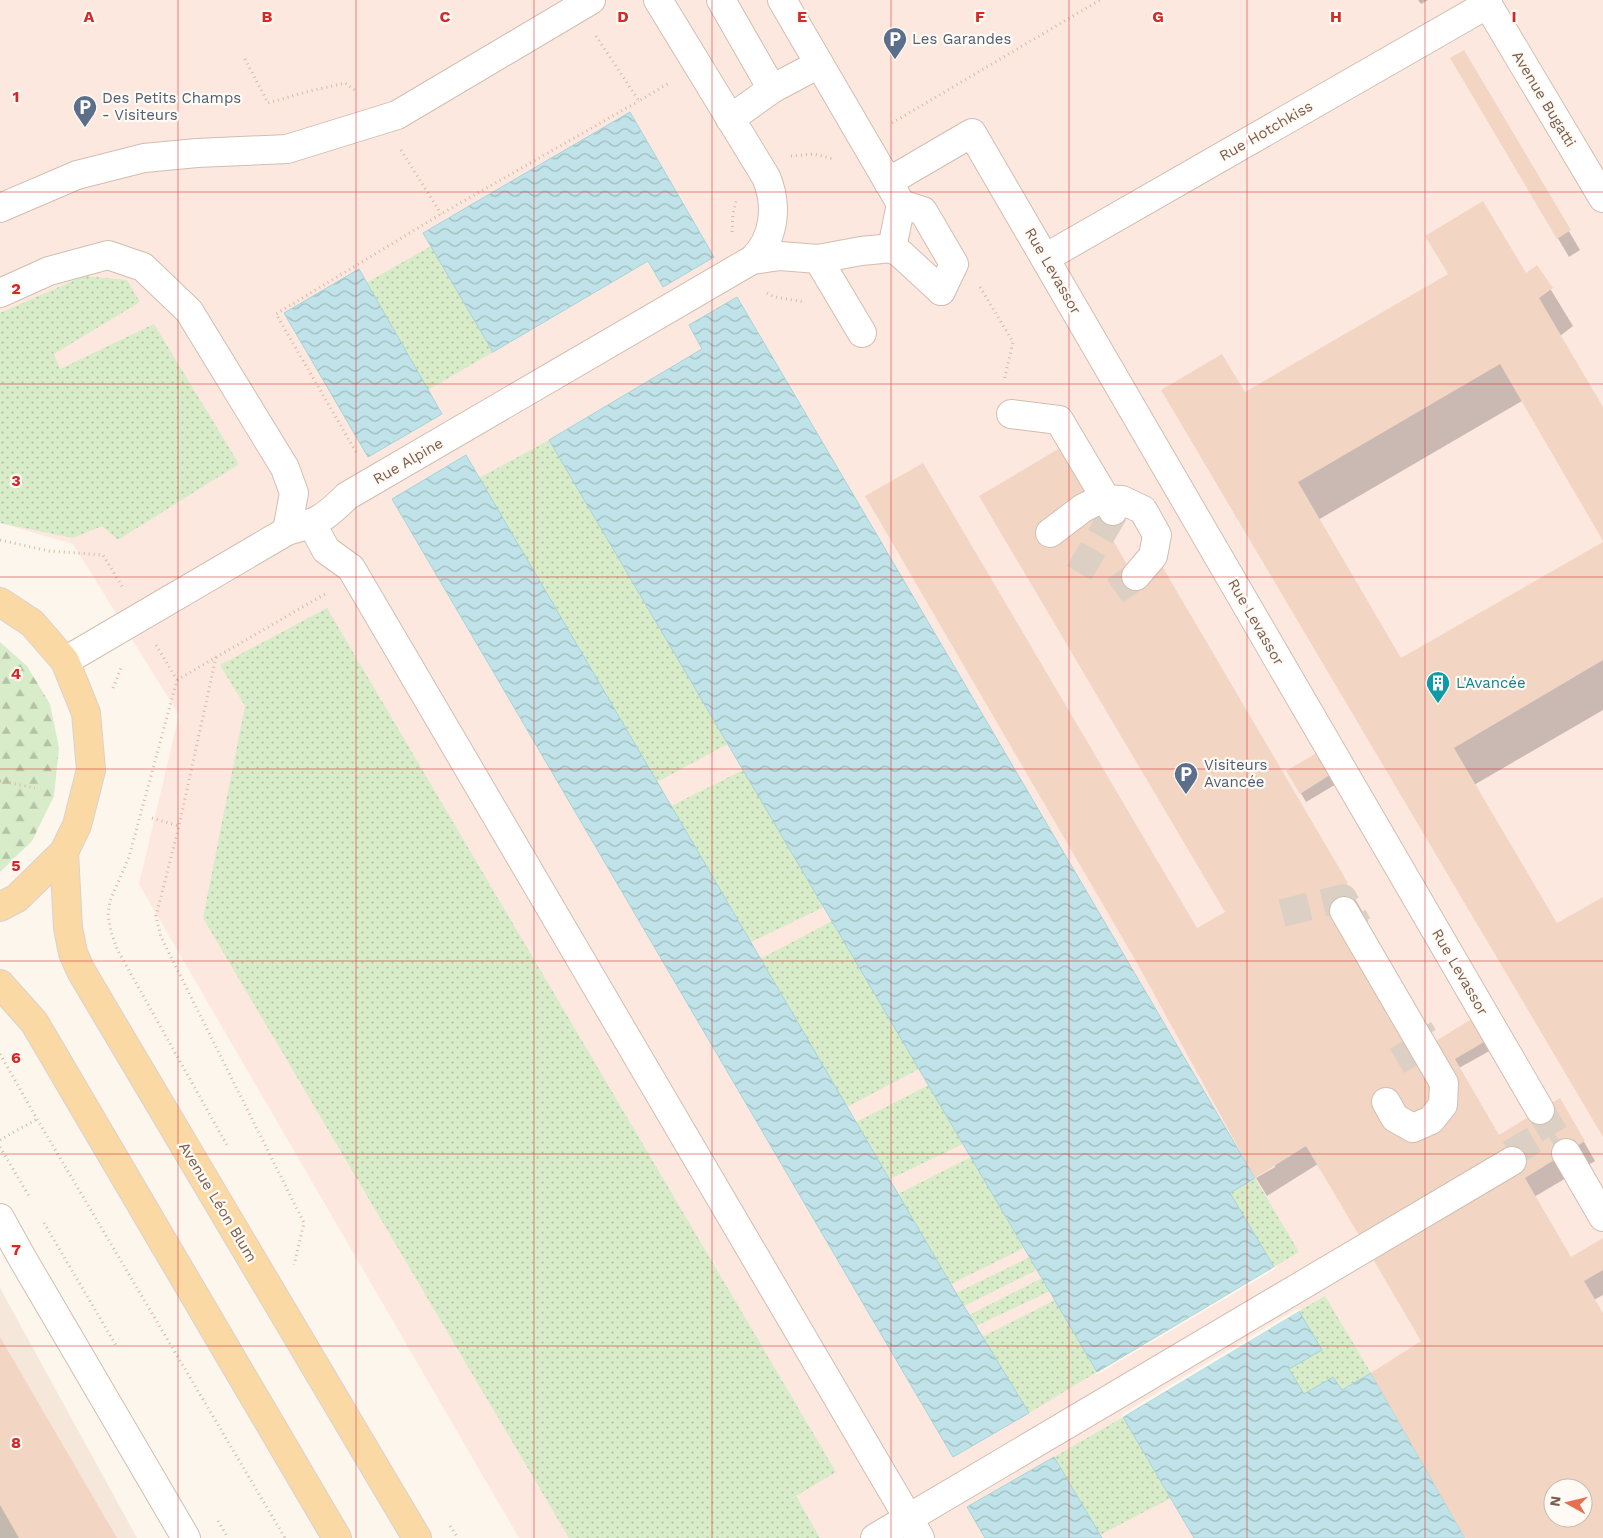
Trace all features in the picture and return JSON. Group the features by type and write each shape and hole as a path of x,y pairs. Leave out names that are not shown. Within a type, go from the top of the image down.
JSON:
{"main road":[{"path":"0,602 32,623 65,661 86,713 91,770 77,825 64,852 17,898 0,907"},
{"name":"Avenue Léon Blum","path":"64,852 68,928 73,953 81,971 417,1538"},
{"path":"0,984 34,1022 337,1538"}],"lane":[{"path":"658,0 766,178 774,208 765,245 752,260"},
{"path":"721,0 772,89"},
{"path":"752,260 780,256 818,259 861,251 892,248 942,291 938,260 894,193 782,0"},
{"name":"Avenue Bugatti","path":"1486,2 1603,198"},
{"name":"Rue Hotchkiss","path":"1045,258 1486,2"},
{"path":"0,208 77,175 144,158 197,153 287,149 397,115 584,4"},
{"path":"730,118 772,89 819,64"},
{"name":"Rue Levassor","path":"894,193 972,133 1540,1110"},
{"path":"892,248 894,193"},
{"path":"0,293 49,271 108,255 143,267 189,311 285,468 294,493 300,528 351,568 914,1528"},
{"path":"818,259 862,333"},
{"name":"Rue Alpine","path":"65,661 300,528 330,514 366,476 752,260"},
{"path":"1011,414 1059,420 1114,513"},
{"path":"1050,534 1083,508 1101,499 1122,500 1143,510 1157,535 1153,556 1136,576"},
{"path":"1344,911 1444,1083 1443,1105 1431,1120 1413,1128 1395,1118 1386,1102"},
{"path":"1566,1153 1603,1217"},
{"path":"875,1538 914,1528 1043,1438 1512,1161"},
{"path":"0,1218 186,1538"}],"path":[{"path":"886,127 1100,0"},
{"path":"584,4 639,101"},
{"path":"245,59 268,103 345,83 362,98"},
{"path":"366,476 276,314 441,214 670,82"},
{"path":"397,143 441,214"},
{"path":"790,156 814,154 836,160"},
{"path":"732,234 733,213 736,200 741,191"},
{"path":"763,291 782,298 808,302"},
{"path":"0,540 49,551 103,555"},
{"path":"117,949 108,916 110,901 129,857 177,680 325,594 330,602"},
{"path":"112,689 140,617"},
{"path":"216,657 179,826 156,916 161,937 304,1223 294,1266"},
{"path":"0,781 35,788"},
{"path":"152,818 179,826"},
{"path":"0,1054 286,1538"},
{"path":"0,1140 37,1119"},
{"path":"0,1147 30,1199"},
{"path":"40,1216 119,1352"},
{"path":"218,1521 228,1538"}],"shaded area":[{"path":"0,0 1603,0 1603,1538 519,1538 139,884 179,715 73,544 0,523"},
{"path":"0,1288 137,1538 0,1538"}],"green space":[{"path":"431,246 493,352 428,390 366,283"},
{"path":"84,276 127,280 140,302 54,354 60,369 154,324 239,464 118,540 102,526 73,538 0,523 0,313"},
{"path":"549,440 728,744 657,782 479,478"},
{"path":"327,608 836,1472 796,1496 820,1538 569,1538 203,918 245,706 220,665"},
{"path":"0,642 27,666 50,704 59,748 54,796 32,841 0,872"},
{"path":"743,770 824,907 751,942 671,806"},
{"path":"832,921 919,1069 847,1107 760,959"},
{"path":"929,1085 963,1144 890,1179 856,1122"},
{"path":"971,1157 1024,1248 951,1284 898,1194"},
{"path":"1255,1178 1299,1252 1274,1267 1230,1193"},
{"path":"1030,1257 1037,1270 964,1306 956,1293"},
{"path":"1042,1278 1050,1291 976,1326 969,1315"},
{"path":"1325,1296 1371,1373 1341,1390 1304,1394 1289,1369 1321,1350 1299,1311"},
{"path":"1055,1300 1097,1372 1029,1413 982,1337"},
{"path":"1123,1417 1171,1498 1100,1535 1054,1457"}],"water":[{"path":"630,112 714,257 663,287 648,261 493,352 423,233"},
{"path":"359,269 442,414 368,457 284,313"},
{"path":"737,297 1255,1178 1230,1193 1274,1267 1097,1372 549,440 702,349 689,325"},
{"path":"466,455 956,1293 1029,1413 953,1457 392,499"},
{"path":"1299,1311 1322,1350 1289,1369 1304,1394 1333,1377 1342,1390 1371,1373 1465,1538 1194,1538 1123,1417"},
{"path":"1054,1457 1102,1538 985,1538 967,1507"}],"pier":[{"path":"1276,1266 1275,1269 1098,1374 1095,1374"},
{"path":"1297,1309 1301,1310 1121,1418 1122,1414"}],"building":[{"path":"1464,50 1571,230 1557,239 1450,58"},
{"name":"L'Avancée","path":"1483,201 1526,273 1537,265 1553,288 1539,298 1603,407 1603,541 1500,364 1298,482 1401,658 1603,542 1603,660 1454,748 1557,923 1603,897 1603,1137 1161,390 1222,354 1245,392 1448,274 1425,236"},
{"path":"1060,448 1137,582 1162,566 1348,883 1326,896 1416,1053 1475,1017 1489,1039 1455,1059 1499,1135 1560,1098 1585,1141 1525,1178 1571,1257 1603,1238 1603,1270 1584,1281 1603,1313 1603,1538 1465,1538 1371,1373 1421,1341 1306,1146 1255,1178 1137,963 865,496 923,463 1197,928 1225,912 979,496"},
{"path":"1320,751 1333,773 1300,794 1286,771"},
{"path":"0,1337 117,1538 19,1538 0,1505"}],"tunnel":[{"path":"1079,573 1114,513"},
{"path":"1115,591 1136,576"},
{"path":"1282,913 1343,898 1358,925"},
{"path":"1397,1061 1427,1043 1419,1029"},
{"path":"1540,1110 1566,1153"},
{"path":"1510,1154 1552,1129"}],"place":[{"name":"Les Garandes","path":"895,60"},
{"name":"Des Petits Champs - Visiteurs","path":"85,128"},
{"name":"L'Avancée","path":"1438,704"},
{"name":"Visiteurs Avancée","path":"1186,795"}]}
